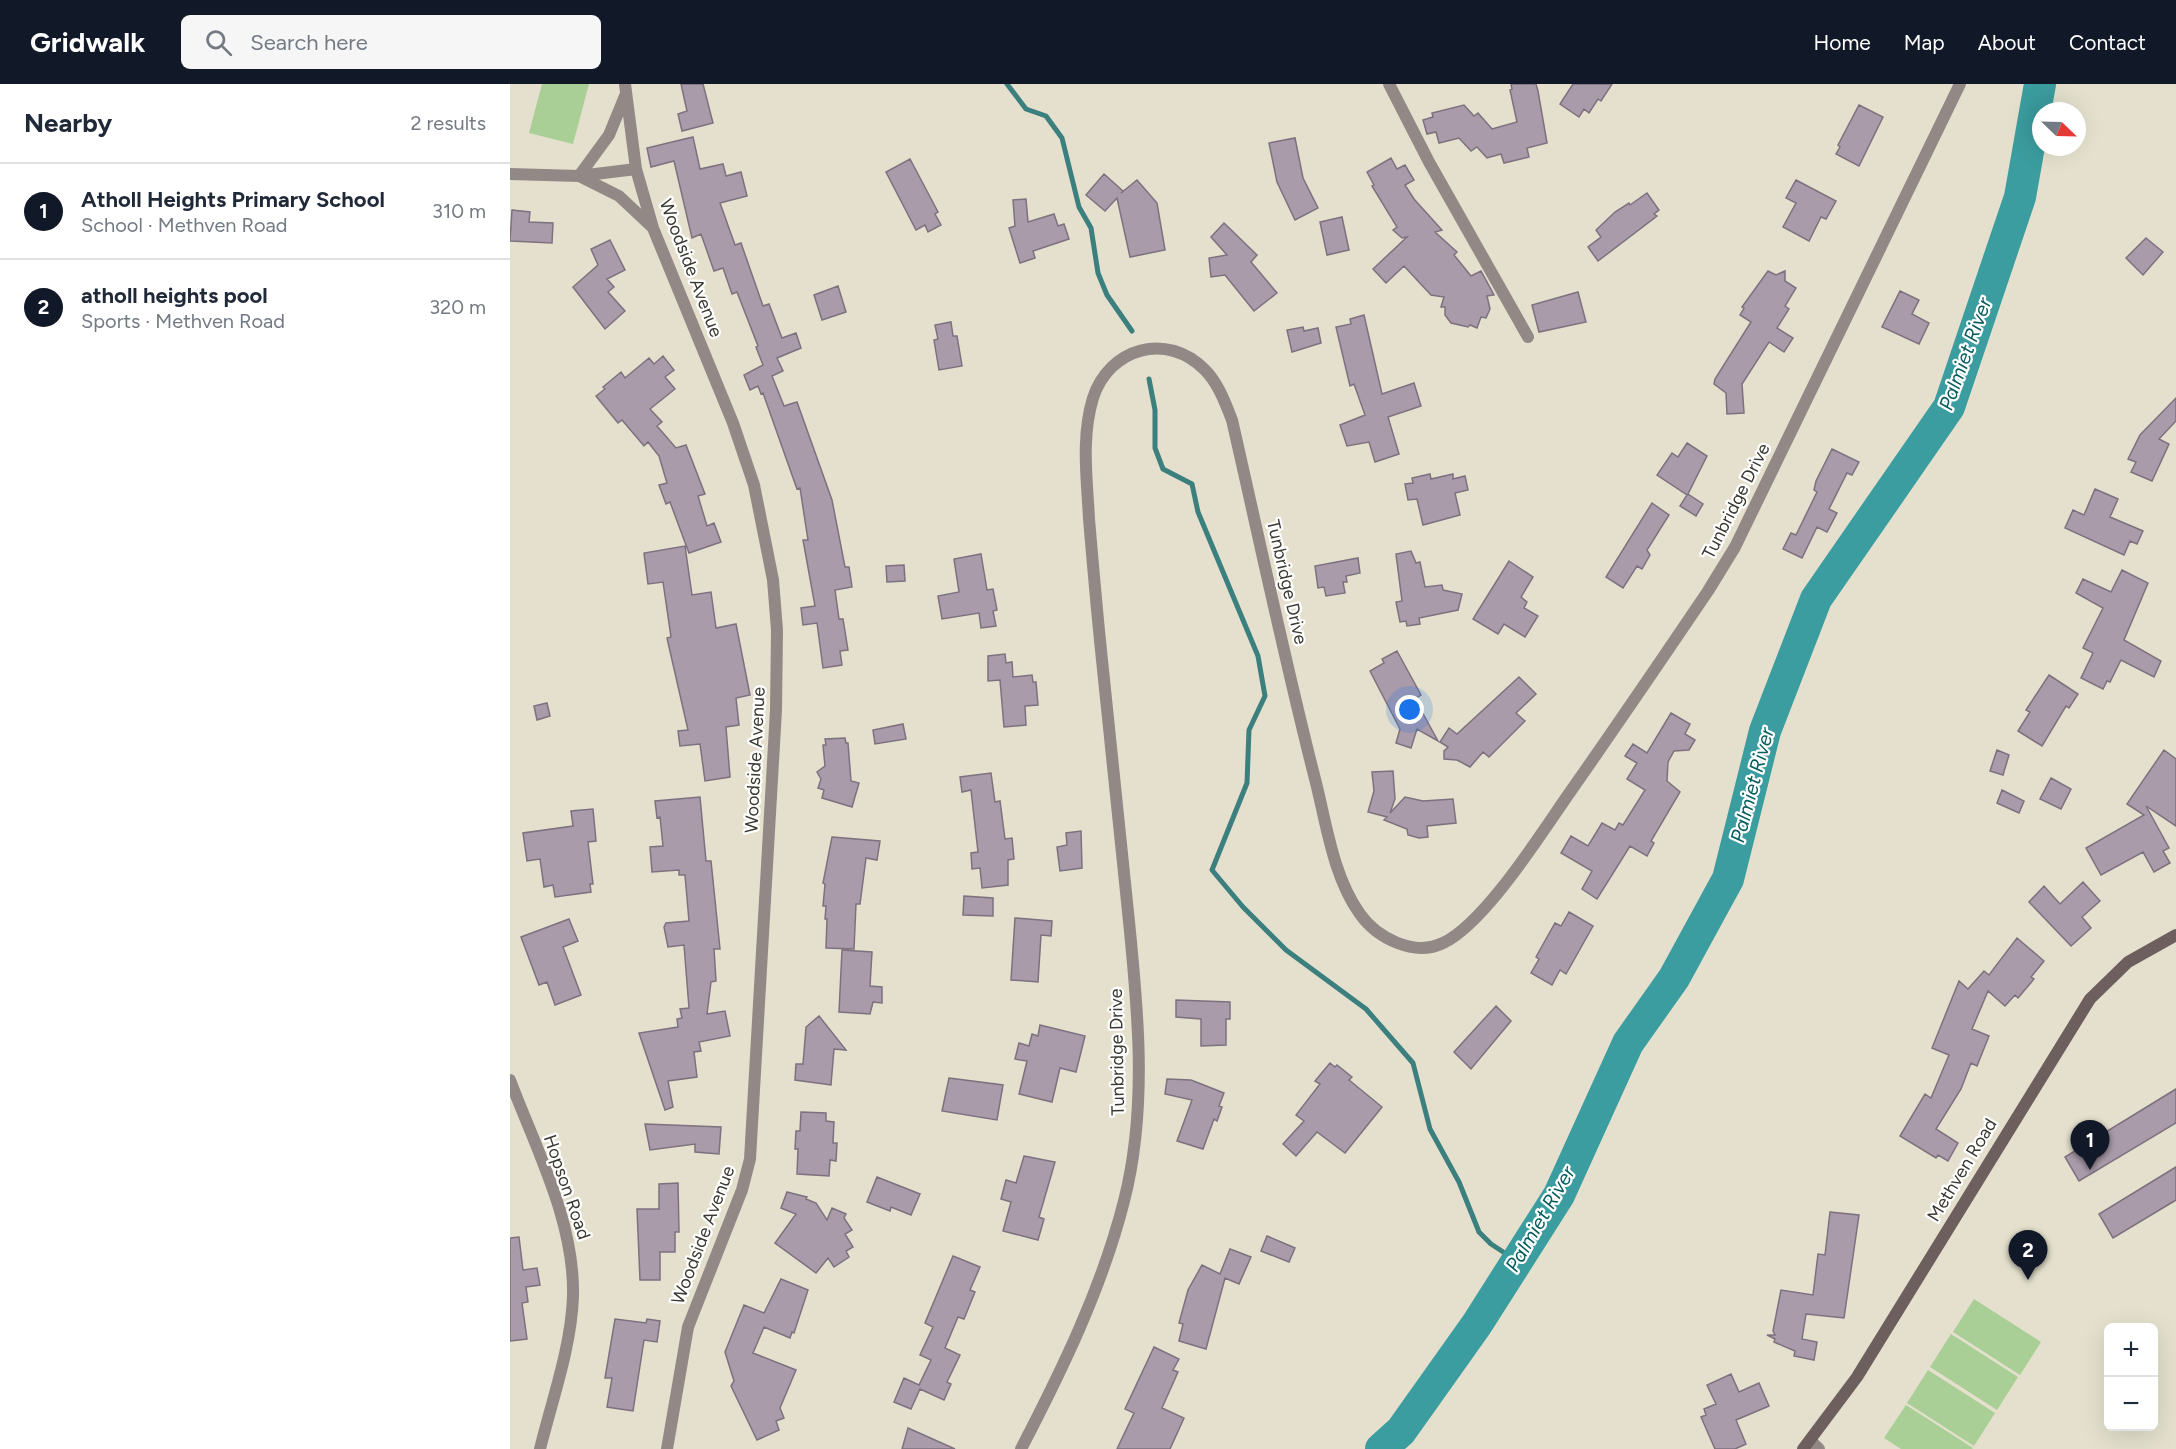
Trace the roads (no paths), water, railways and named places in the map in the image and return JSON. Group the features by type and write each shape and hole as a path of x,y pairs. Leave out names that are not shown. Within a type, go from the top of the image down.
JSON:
{"street":[{"path":"1389,84 1429,162 1528,337"},
{"name":"Tunbridge Drive","path":"1021,1449 1067,1360 1113,1239 1128,1182 1138,1113 1139,1080 1132,954 1086,474 1089,416 1102,378 1113,363 1130,353 1162,349 1192,359 1215,384 1232,420 1305,737 1337,865 1347,892 1369,926 1385,937 1419,949 1443,943 1473,921 1526,855 1714,582 1740,536 1960,84"},
{"path":"579,176 609,135 625,89"},
{"name":"Woodside Avenue","path":"625,89 636,169 653,228 733,423 754,485 773,580 778,659 750,1159 742,1190 688,1327 667,1449"},
{"path":"510,174 579,176 636,169"},
{"path":"579,176 619,196 653,228"},
{"name":"Methven Road","path":"1811,1446 1857,1377 2090,999 2128,962 2176,935"},
{"name":"Hopson Road","path":"510,1080 562,1219 572,1270 569,1325 540,1449"}],"waterway":[{"path":"1007,84 1026,109 1046,116 1062,138 1079,207 1091,228 1098,273 1107,295 1132,331"},
{"name":"Palmiet River","path":"1381,1449 1401,1431 1477,1324 1559,1195 1628,1043 1674,978 1728,879 1765,731 1816,599 1949,407 2020,197 2040,84"},
{"path":"1149,379 1155,410 1155,448 1163,469 1192,484 1198,512 1258,656 1265,696 1249,730 1247,783 1212,870 1243,907 1286,950 1366,1009 1413,1063 1430,1129 1459,1182 1479,1232 1491,1244 1517,1261"}],"place":[{"name":"Atholl Heights Primary School","path":"2090,1170"},
{"name":"atholl heights pool","path":"2028,1280"}]}
